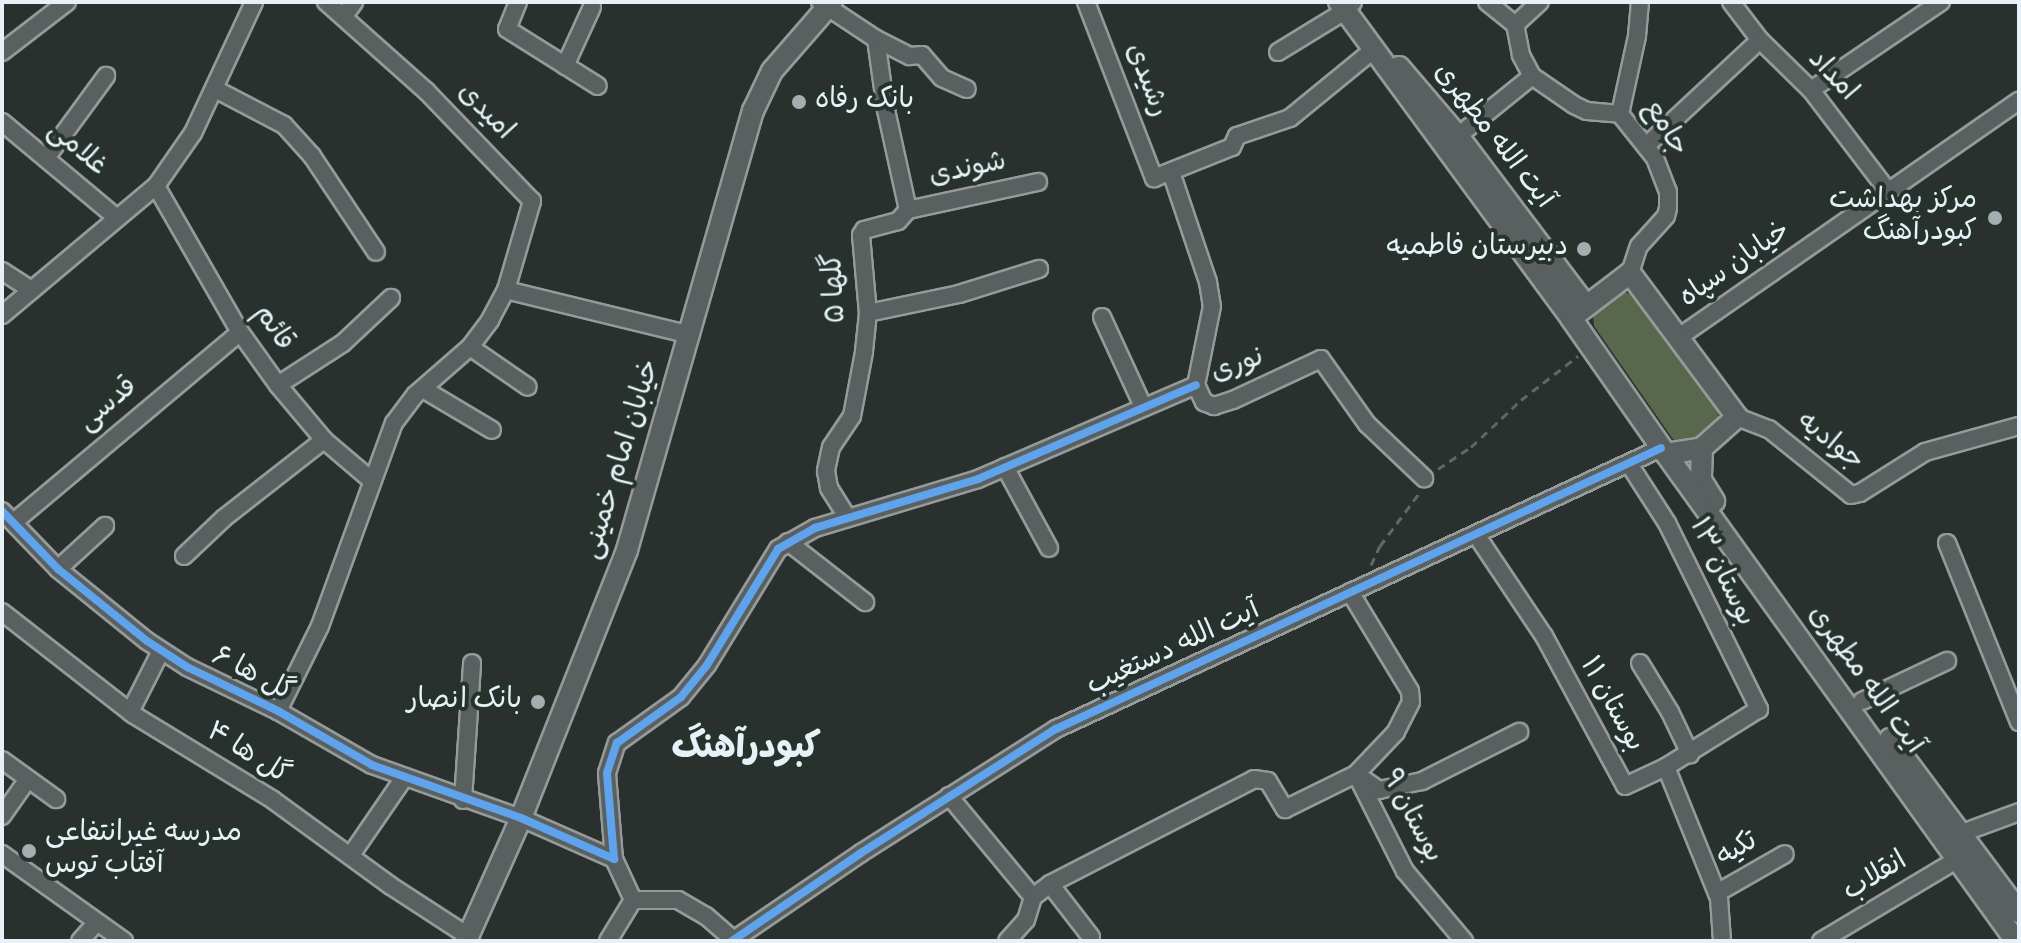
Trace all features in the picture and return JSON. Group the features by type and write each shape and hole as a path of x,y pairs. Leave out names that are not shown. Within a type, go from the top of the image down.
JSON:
{"main road":[{"name":"خیابان امام خمینی","path":"467,938 521,818 627,550 753,111 772,71 826,4"},
{"name":"آیت الله مطهری","path":"1346,5 1373,50 1579,312"},
{"name":"آیت الله مطهری","path":"1373,50 1406,73 1458,136 1579,312 1591,347 2016,941"},
{"path":"1579,312 1630,273 1737,417 1702,448 1664,451"},
{"name":"آیت الله مطهری","path":"1702,448 1699,471 1707,491 2019,912"}],"street":[{"path":"2,52 67,2"},
{"path":"2,315 156,186 184,149 254,2"},
{"name":"امیدی","path":"326,2 349,9 532,201 506,290"},
{"path":"518,2 507,29 598,86"},
{"name":"رشیدی","path":"1086,2 1154,178 1171,172"},
{"path":"1487,2 1515,25 1521,55 1532,76 1587,111 1620,114"},
{"path":"1515,25 1540,2"},
{"name":"جامع","path":"1630,273 1639,246 1666,216 1668,208 1663,175 1647,145 1620,114 1637,36 1640,2"},
{"name":"امداد","path":"1731,2 1760,40 1811,90 1888,191"},
{"path":"1811,90 1941,2"},
{"path":"826,4 876,39 910,56 922,55 942,78 967,89"},
{"path":"1278,52 1346,5"},
{"path":"565,66 592,7"},
{"path":"876,39 886,110 908,210"},
{"path":"1647,145 1760,40"},
{"path":"1171,172 1232,147 1237,136 1290,118 1373,50"},
{"path":"46,158 106,76"},
{"path":"1458,136 1532,76"},
{"path":"215,89 284,125 312,156 376,252"},
{"name":"خیابان سپاه","path":"1679,337 2019,101"},
{"name":"غلامی","path":"2,122 117,218"},
{"name":"نوری","path":"1171,172 1208,282 1212,306 1196,385 1204,402 1214,406 1321,359 1367,424 1424,478"},
{"name":"شوندی","path":"908,210 1038,182"},
{"name":"قائم","path":"156,186 240,332 278,385 324,440 371,480"},
{"name":"گلها ۵","path":"843,519 845,514 829,488 827,458 837,436 852,416 868,313 861,235 864,230 898,221 908,210"},
{"path":"868,313 959,294 1039,269"},
{"path":"2,271 31,290"},
{"path":"278,711 320,626 394,423 423,389 470,347 506,290 691,335"},
{"path":"278,385 343,343 391,298"},
{"path":"1102,317 1143,406"},
{"name":"قدسی","path":"8,516 240,332"},
{"path":"470,347 528,387"},
{"path":"633,900 614,859 607,773 617,743 681,697 707,665 778,549 843,519 978,479 1196,385"},
{"path":"423,389 492,430"},
{"name":"جوادیه","path":"1737,417 1769,429 1851,495 1860,493 1925,452 2019,426"},
{"path":"184,556 224,518 324,440"},
{"name":"آیت الله دستغیب","path":"733,940 949,796 1056,729 1629,464 1664,451"},
{"name":"بوستان ۱۳","path":"1629,464 1667,523 1759,709 1690,754"},
{"path":"1005,467 1049,548"},
{"name":"گل ها ۶","path":"8,516 58,569 161,651 278,711 331,744 404,778 521,818 614,859"},
{"path":"58,569 105,526"},
{"name":"بوستان ۱۱","path":"1477,536 1544,636 1625,786 1666,767 1717,893 1722,913 1722,941"},
{"path":"788,542 865,602"},
{"path":"1947,543 2019,722"},
{"name":"بوستان ۹","path":"1355,590 1410,691 1411,702 1396,732 1356,774 1405,871 1464,941"},
{"name":"گل ها ۴","path":"2,612 130,712 273,800 467,938"},
{"path":"130,712 161,651"},
{"path":"1862,701 1947,661"},
{"path":"463,800 472,663"},
{"path":"1640,663 1670,712 1690,754 1666,767"},
{"path":"1007,941 1026,920 1033,897 1050,884 1254,779 1268,781 1285,809 1356,774 1379,790 1403,787 1437,775 1519,732"},
{"path":"2,760 56,799"},
{"path":"351,855 404,778"},
{"path":"2,816 28,779"},
{"path":"949,796 1033,897"},
{"path":"1962,833 2019,812"},
{"path":"2,854 124,941"},
{"name":"تکیه","path":"1717,893 1785,854"},
{"name":"انقلاب","path":"1821,941 1958,859"},
{"path":"1050,884 1091,937"},
{"path":"633,900 678,900 706,916 733,940"},
{"path":"608,941 633,900"},
{"path":"80,941 97,922"}],"path":[{"path":"1355,590 1380,546 1423,488 1424,478 1471,447 1521,400 1591,347"}],"green space":[{"path":"1622,291 1638,297 1718,411 1719,421 1690,442 1677,443 1672,438 1594,326 1593,315"}],"cycle path":[{"path":"2,511 58,569 147,641 187,667 278,711 372,765 521,818 614,859 607,773 617,743 681,697 707,665 778,549 815,528 978,479 1196,385"},
{"path":"732,941 861,853 1056,729 1661,448"}],"place":[{"name":"بانک رفاه","path":"799,102"},
{"name":"مرکز بهداشت کبودرآهنگ","path":"1995,218"},
{"name":"دبیرستان فاطمیه","path":"1584,249"},
{"name":"بانک انصار","path":"538,702"},
{"name":"مدرسه غیرانتفاعی آفتاب توس","path":"29,851"}],"district":[{"name":"کبودرآهنگ","path":"746,751"}]}
